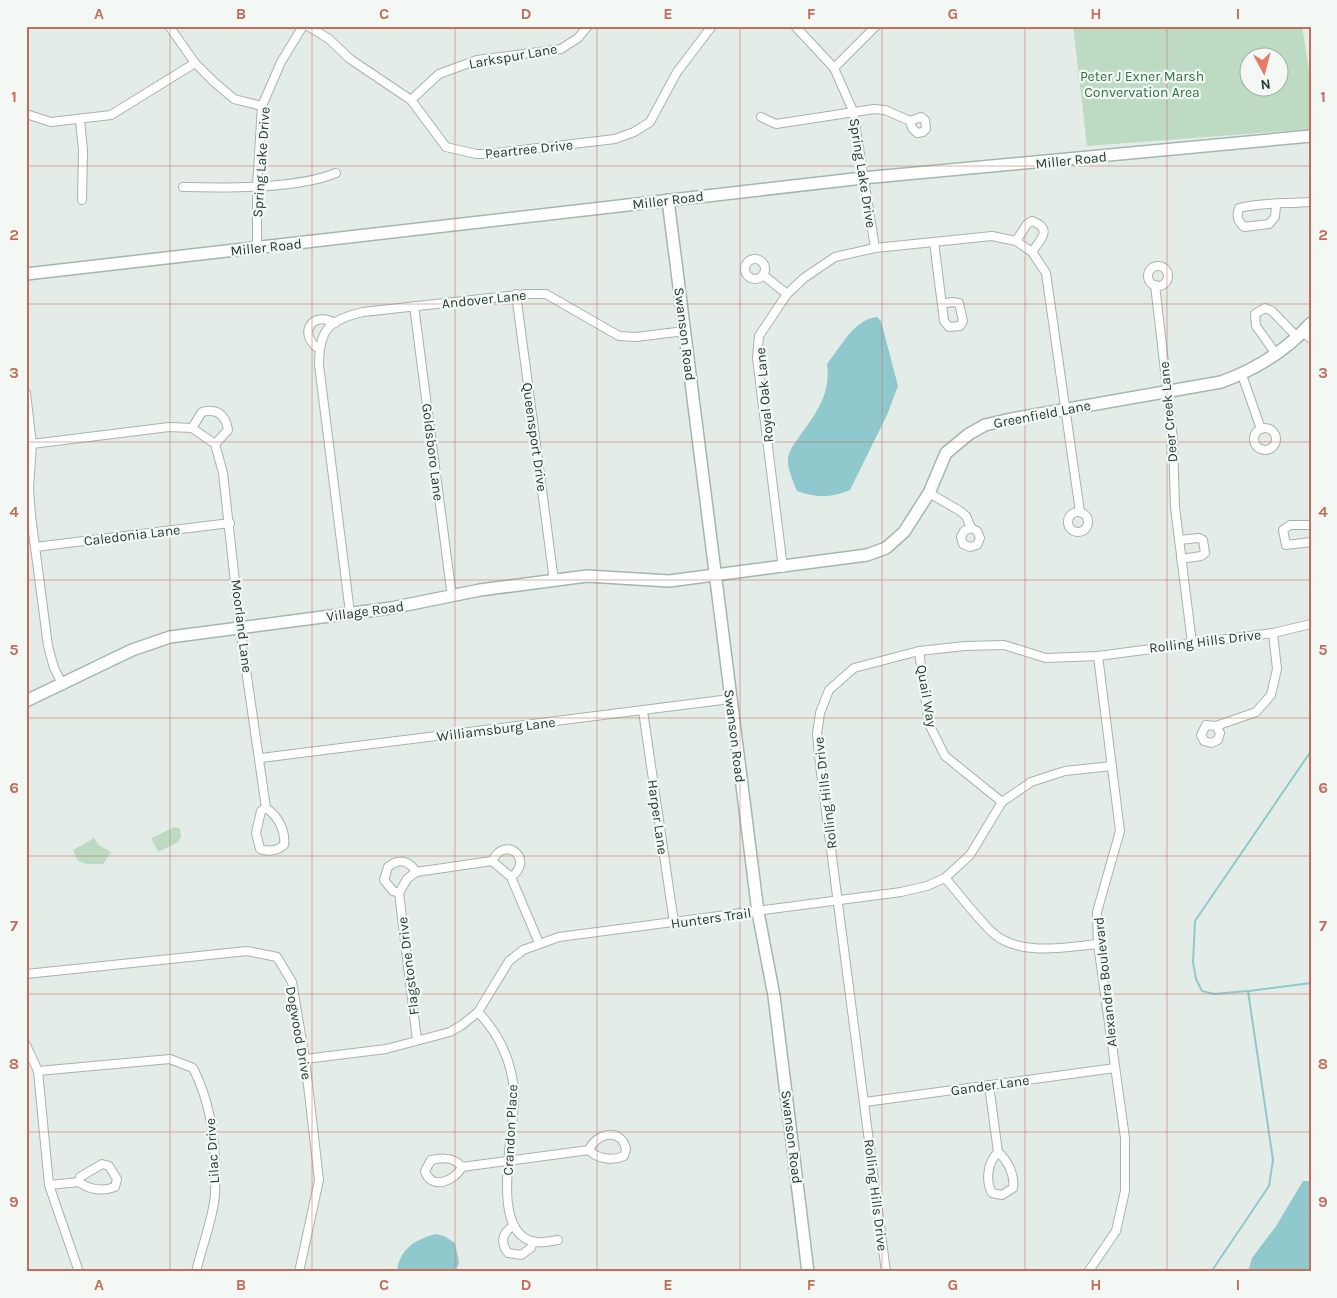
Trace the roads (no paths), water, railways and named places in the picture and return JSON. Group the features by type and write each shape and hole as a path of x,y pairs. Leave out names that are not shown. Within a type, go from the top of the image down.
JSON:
{"street":[{"path":"169,26 195,63 234,99 262,106"},
{"name":"Spring Lake Drive","path":"257,248 257,186 262,106 281,62 303,26"},
{"name":"Peartree Drive","path":"308,26 329,39 350,59 411,100 446,147 476,154 615,139 634,132 650,122 677,72 712,26"},
{"name":"Larkspur Lane","path":"411,100 439,74 477,60 561,49 578,38 588,26"},
{"name":"Spring Lake Drive","path":"795,26 834,68 853,111 875,248"},
{"path":"834,68 876,26"},
{"path":"26,114 51,122 112,115 195,63"},
{"path":"762,117 776,124 853,111 885,110 910,121"},
{"path":"80,120 83,150 82,200"},
{"name":"Miller Road","path":"26,274 864,178 1311,136"},
{"path":"183,187 257,186 322,179 336,173"},
{"name":"Swanson Road","path":"668,200 730,699 758,912 774,996 808,1272"},
{"path":"1276,206 1275,218 1269,224 1244,227 1239,222 1237,215 1239,208 1256,204 1276,206 1311,202"},
{"path":"1016,241 1027,224 1032,221 1040,224 1044,230 1044,236 1032,252"},
{"name":"Royal Oak Lane","path":"783,568 758,358 759,336 787,294 804,278 835,257 875,248 992,236 1016,241 1032,252 1046,273 1080,512"},
{"path":"934,242 942,304"},
{"path":"763,275 787,294"},
{"name":"Deer Creek Lane","path":"1155,286 1167,392 1179,540 1192,643"},
{"name":"Andover Lane","path":"350,613 319,365 319,349 327,330 341,317 363,312 516,294 546,294 619,336 636,337 685,331"},
{"name":"Queensport Drive","path":"516,294 554,581"},
{"name":"Goldsboro Lane","path":"414,306 452,597"},
{"name":"Greenfield Lane","path":"716,575 783,568 867,555 886,548 904,532 929,493 946,453 969,434 985,425 1221,382 1242,375 1276,354 1305,333 1265,308 1255,314 1256,326 1276,354"},
{"name":"Andover Lane","path":"319,349 311,344 307,334 310,325 317,319 326,318 335,323"},
{"path":"1242,375 1261,429"},
{"path":"26,393 32,444 29,488 35,547 48,646 54,668 62,685"},
{"path":"32,444 169,427 192,428 215,444 228,430 227,421 221,413 212,410 202,412 192,428"},
{"name":"Moorland Lane","path":"215,444 223,473 230,523 240,628 261,758 266,808"},
{"path":"929,493 960,511 966,516 971,528"},
{"name":"Caledonia Lane","path":"35,547 230,523"},
{"path":"1311,525 1290,524 1283,530 1286,545 1311,542"},
{"path":"1179,540 1199,538 1203,540 1205,553 1201,556 1181,559"},
{"name":"Village Road","path":"26,701 150,643 170,637 350,613 452,597 480,590 587,576 669,581 716,575"},
{"name":"Rolling Hills Drive","path":"886,1272 820,765 817,734 820,713 829,690 854,668 920,651 964,646 1004,645 1046,658 1098,656 1273,633 1311,624"},
{"path":"1216,726 1256,712 1271,694 1277,669 1273,633"},
{"name":"Quail Way","path":"920,651 929,724 945,756 1002,802"},
{"name":"Alexandra Boulevard","path":"1088,1272 1116,1231 1125,1191 1125,1138 1098,944 1096,912 1120,831 1098,656"},
{"name":"Williamsburg Lane","path":"261,758 730,699"},
{"name":"Harper Lane","path":"643,711 674,923"},
{"name":"Hunters Trail","path":"306,1060 386,1049 450,1032 478,1012 509,961 523,950 559,937 839,901 901,892 927,886 944,878 970,855 1002,802 1031,782 1065,771 1112,766"},
{"name":"Moorland Lane","path":"266,808 275,813 285,836 284,845 279,850 267,852 260,849 256,833 261,811 266,808"},
{"path":"492,861 496,853 504,849 512,850 519,856 521,864 518,872 511,877"},
{"path":"416,872 406,862 400,861 388,867 384,880 393,891 399,893 407,879 416,872 492,861 511,877 538,943"},
{"path":"944,878 994,934 1018,945 1044,949 1098,944"},
{"name":"Flagstone Drive","path":"399,893 417,1040"},
{"name":"Dogwood Drive","path":"26,974 247,951 277,957 292,982 306,1060 319,1180 299,1272"},
{"name":"Crandon Place","path":"478,1012 492,1027 504,1047 512,1072 515,1093 514,1114 506,1161 513,1226 508,1230 503,1241 508,1253 514,1255 527,1253 533,1241"},
{"path":"26,1045 38,1071 49,1185 79,1272"},
{"name":"Lilac Drive","path":"38,1071 170,1059 193,1068 200,1082 211,1120 215,1195 196,1272"},
{"name":"Gander Lane","path":"865,1102 1115,1068"},
{"path":"989,1085 998,1152 1004,1158 1015,1179 1013,1188 1002,1195 992,1193 988,1186 988,1177 993,1158 998,1152"},
{"path":"607,1135 621,1137 626,1149 624,1156 616,1160 594,1156 588,1150 591,1144 607,1135"},
{"path":"462,1167 588,1150"},
{"path":"440,1158 458,1162 462,1167 459,1174 442,1183 433,1182 427,1178 425,1171 431,1160 440,1158"},
{"path":"49,1185 79,1182 103,1192 114,1188 117,1179 109,1166 102,1164 80,1177 79,1182"},
{"path":"513,1226 522,1235 533,1241 558,1240"}],"water":[{"path":"877,317 881,321 898,386 887,415 850,490 837,495 824,496 810,495 797,491 789,470 789,455 792,447 821,403 827,385 827,364 854,329 861,323"},
{"path":"1303,1181 1311,1181 1311,1272 1248,1272 1252,1258 1276,1226"},
{"path":"435,1234 444,1236 455,1243 459,1262 456,1272 397,1272 401,1257 409,1247 421,1239"}],"waterway":[{"path":"1211,1272 1269,1186 1273,1160 1248,991 1214,994 1202,991 1196,979 1193,962 1195,921 1311,751"},
{"path":"1249,991 1311,983"}],"park label":[{"name":"Peter J Exner Marsh Convervation Area","path":"1142,84"}]}
